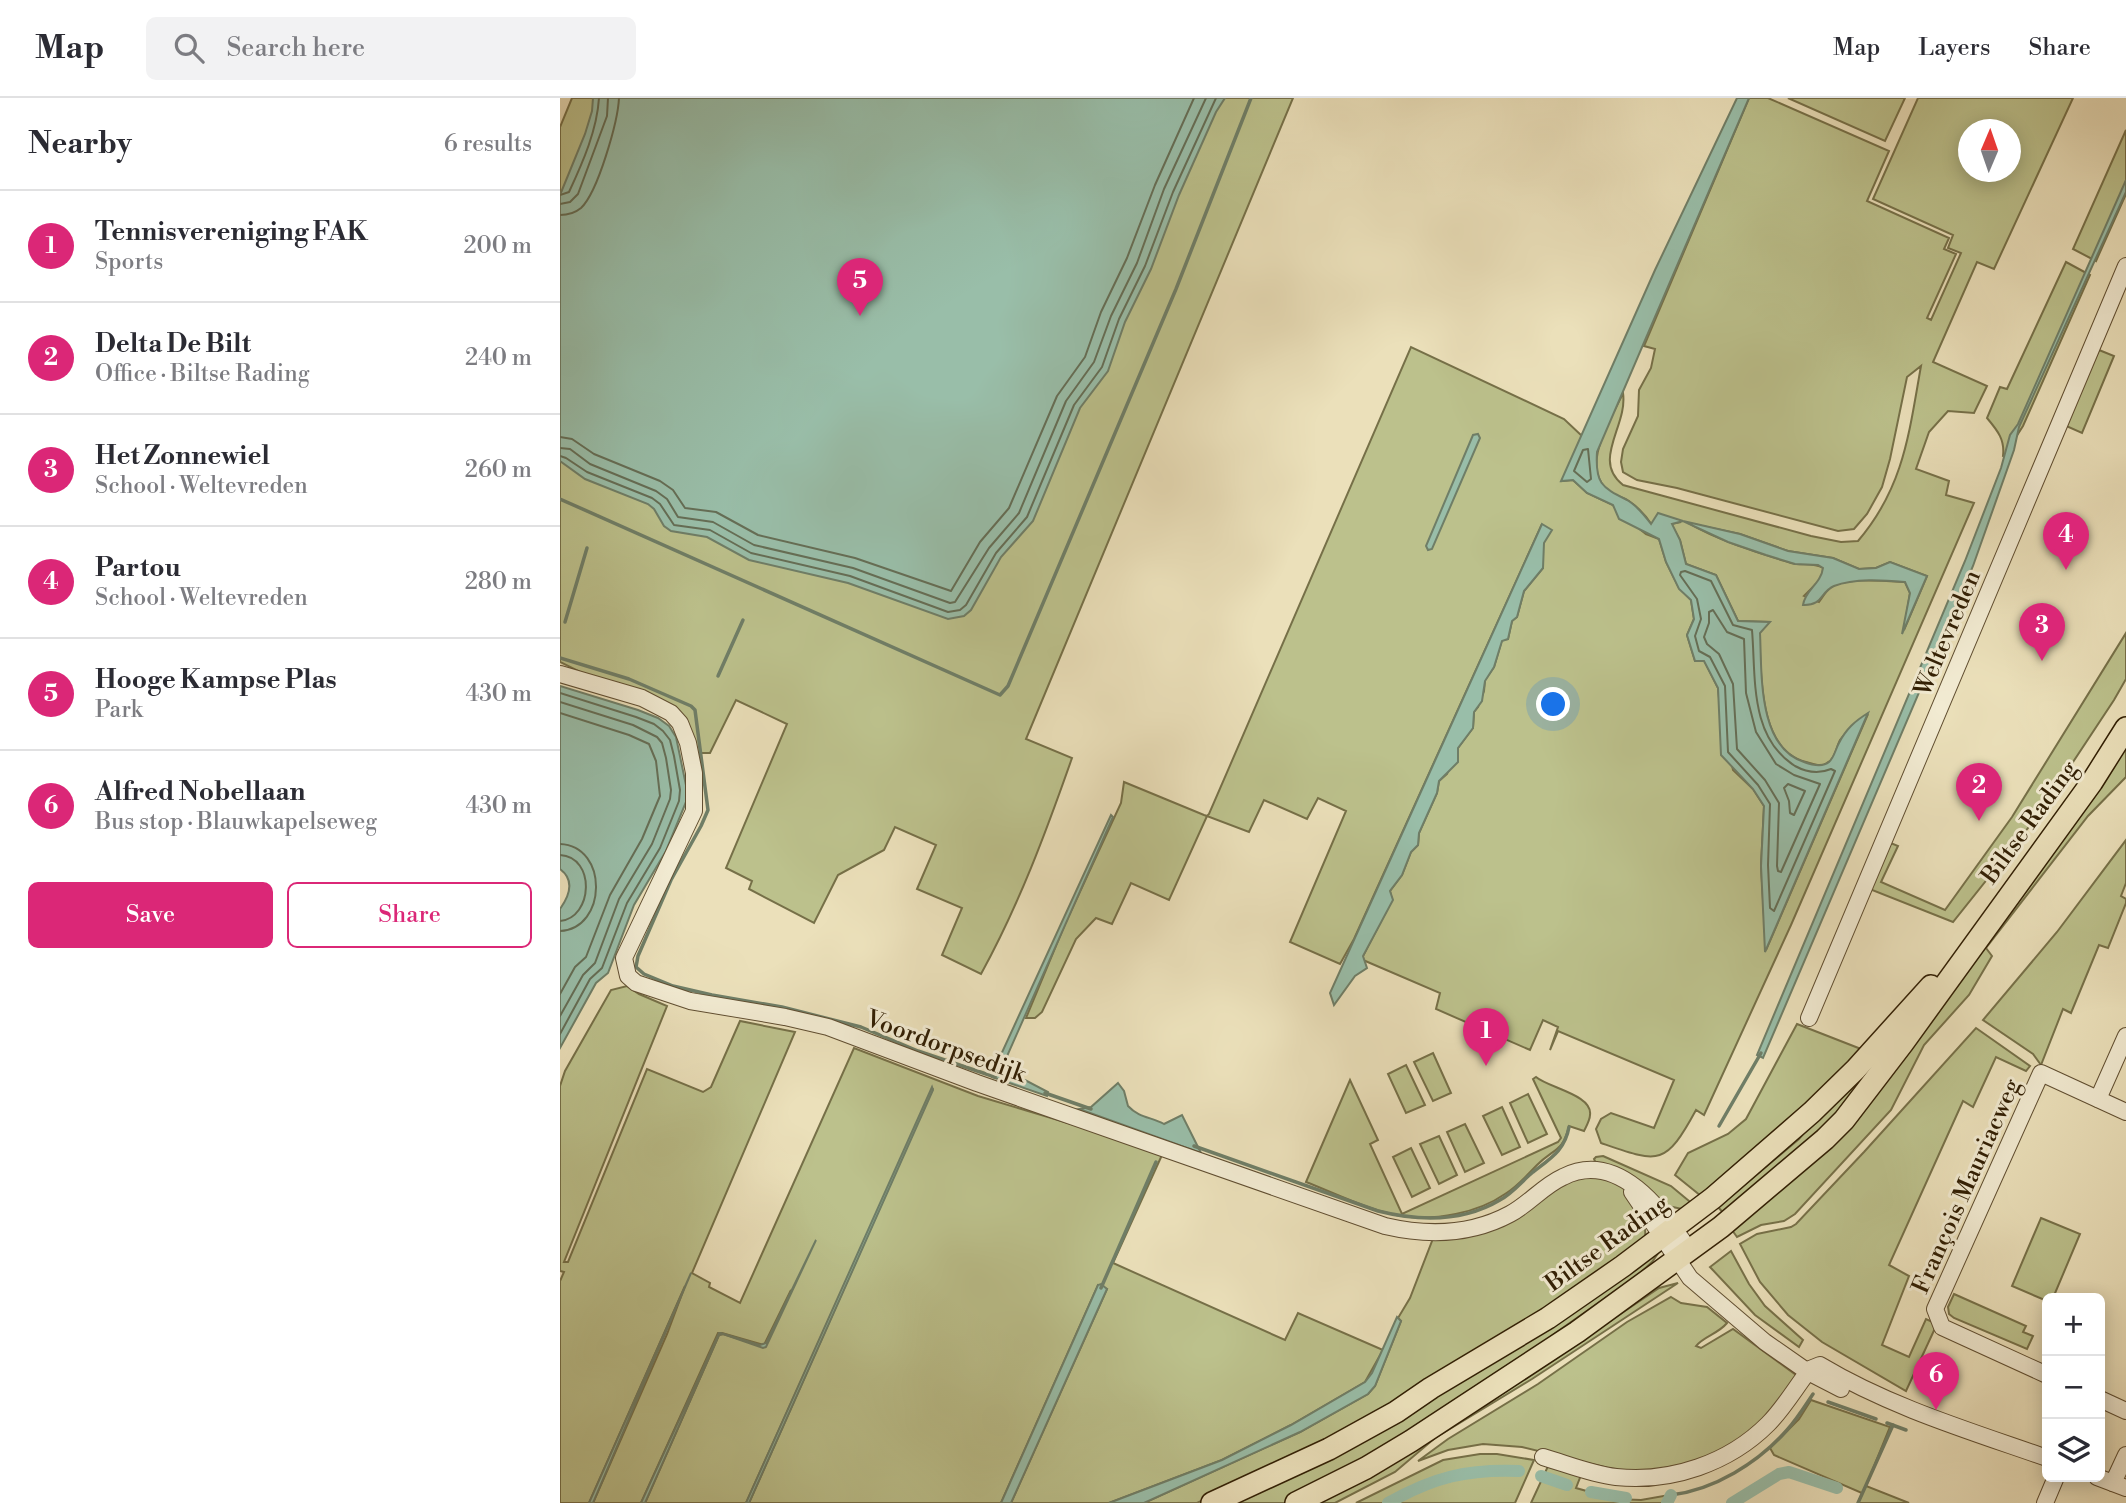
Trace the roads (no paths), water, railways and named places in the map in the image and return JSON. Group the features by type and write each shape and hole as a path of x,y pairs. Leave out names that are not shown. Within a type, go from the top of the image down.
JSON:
{"main road":[{"name":"Biltse Rading","path":"1296,1503 1366,1468 1577,1332 1780,1178 1844,1120 1903,1044 2092,782 2126,728"},
{"name":"Biltse Rading","path":"1212,1503 1329,1449 1396,1412 1559,1311 1668,1232 1713,1198 1812,1112 1973,945"}],"street":[{"name":"Weltevreden","path":"1809,1018 2126,266"},
{"name":"Voordorpsedijk","path":"560,674 642,698 671,713 681,723 688,743 694,773 694,811 624,958 628,975 636,983 690,1002 785,1017 828,1027 977,1083 1385,1226 1408,1231 1453,1232 1476,1227 1511,1214 1552,1183 1576,1172 1601,1171 1641,1190 1683,1254 1690,1278 1806,1375"},
{"path":"2126,1036 2098,1099 2126,1112"},
{"name":"François Mauriacweg","path":"2042,1373 1942,1327 1935,1309 2041,1073 2098,1099"},
{"path":"1544,1457 1614,1476 1640,1478 1658,1477 1702,1466 1730,1453 1751,1439 1769,1423 1806,1375 1820,1365 1895,1403 2042,1456"},
{"path":"2105,1401 2126,1411"},
{"path":"2119,1485 2126,1455"},
{"path":"2045,1503 2054,1482"}],"water":[{"path":"593,98 1225,98 1216,112 1179,195 1151,269 1125,322 1108,371 1080,408 1033,521 1001,557 971,610 964,616 948,619 848,583 749,560 707,537 671,531 648,504 585,479 560,461 560,195 585,134"},
{"path":"1737,98 1749,98 1597,452 1597,471 1602,483 1634,505 1651,524 1658,513 1683,521 1672,524 1680,540 1686,564 1716,575 1738,621 1770,622 1760,633 1762,687 1770,725 1789,754 1810,764 1826,764 1848,729 1868,713 1765,952 1761,866 1764,806 1753,789 1721,755 1718,688 1704,661 1695,661 1687,635 1694,619 1691,600 1679,589 1659,539 1619,519 1613,505 1587,493 1573,480 1561,481 1655,270"},
{"path":"2126,180 2126,192 2019,427 2014,450 1973,566 1763,1058 1757,1055 1965,561 2001,468 2010,435 2018,424"},
{"path":"1478,434 1480,438 1432,549 1428,550 1426,546 1473,435"},
{"path":"1683,521 1740,534 1788,551 1833,558 1859,569 1876,568 1890,562 1927,576 1902,634 1910,593 1905,582 1869,580 1842,583 1829,589 1818,601 1803,605 1823,568 1818,565 1795,564 1766,555 1728,542"},
{"path":"1542,524 1552,530 1544,543 1543,568 1524,591 1508,639 1502,641 1494,667 1485,681 1482,701 1474,712 1473,728 1458,748 1458,762 1439,781 1437,793 1419,833 1418,845 1411,852 1402,875 1390,891 1393,900 1363,956 1367,968 1355,976 1334,1005 1330,993"},
{"path":"560,686 638,710 669,726 676,737 687,790 686,802 666,851 634,905 608,973 596,983 560,1048 560,909 569,883 560,869"},
{"path":"1111,815 1113,817 1000,1072 1003,1078 1025,1080 1048,1092 1047,1096 992,1077 993,1072"},
{"path":"1118,1083 1124,1091 1128,1106 1137,1113 1164,1124 1182,1115 1201,1153 1079,1109 1091,1107"},
{"path":"932,1087 933,1090 749,1503 746,1503"},
{"path":"816,1240 766,1347 719,1335 645,1503 641,1503 719,1333 721,1333 760,1345 766,1343"},
{"path":"691,1273 593,1503 589,1503"},
{"path":"1101,1284 1107,1289 1011,1503 1001,1503 1098,1285"},
{"path":"1397,1317 1401,1321 1375,1386 1368,1394 1300,1432 1144,1503 1109,1503 1222,1460 1291,1425 1365,1382 1372,1373"}],"waterway":[{"path":"560,499 1000,695 1008,686 1176,289 1251,98"},
{"path":"565,622 587,548"},
{"path":"718,676 743,620"},
{"path":"560,658 629,679 695,710 708,810 671,880 638,956 636,967 644,974 673,986 782,1007 861,1027 918,1051 995,1077"},
{"path":"1719,1126 1761,1053"},
{"path":"1045,1093 1091,1109"},
{"path":"1194,1146 1378,1211 1409,1217 1440,1218 1471,1212 1505,1197 1556,1153 1564,1142 1569,1127"},
{"path":"1101,1288 1156,1162"},
{"path":"1671,1495 1719,1481 1749,1464 1787,1430 1813,1394"},
{"path":"1828,1402 1876,1419"},
{"path":"1887,1423 1906,1430"},
{"path":"1858,1503 1893,1425"},
{"path":"1388,1503 1451,1476 1519,1471"},
{"path":"1732,1503 1779,1474 1789,1472 1837,1488"},
{"path":"1541,1476 1567,1485"},
{"path":"1591,1492 1626,1498"},
{"path":"1667,1503 1671,1495"}],"place":[{"name":"Hooge Kampse Plas","path":"860,316"},
{"name":"Partou","path":"2066,570"},
{"name":"Het Zonnewiel","path":"2042,661"},
{"name":"Delta De Bilt","path":"1979,821"},
{"name":"Tennisvereniging FAK","path":"1486,1066"},
{"name":"Alfred Nobellaan","path":"1936,1410"}]}
